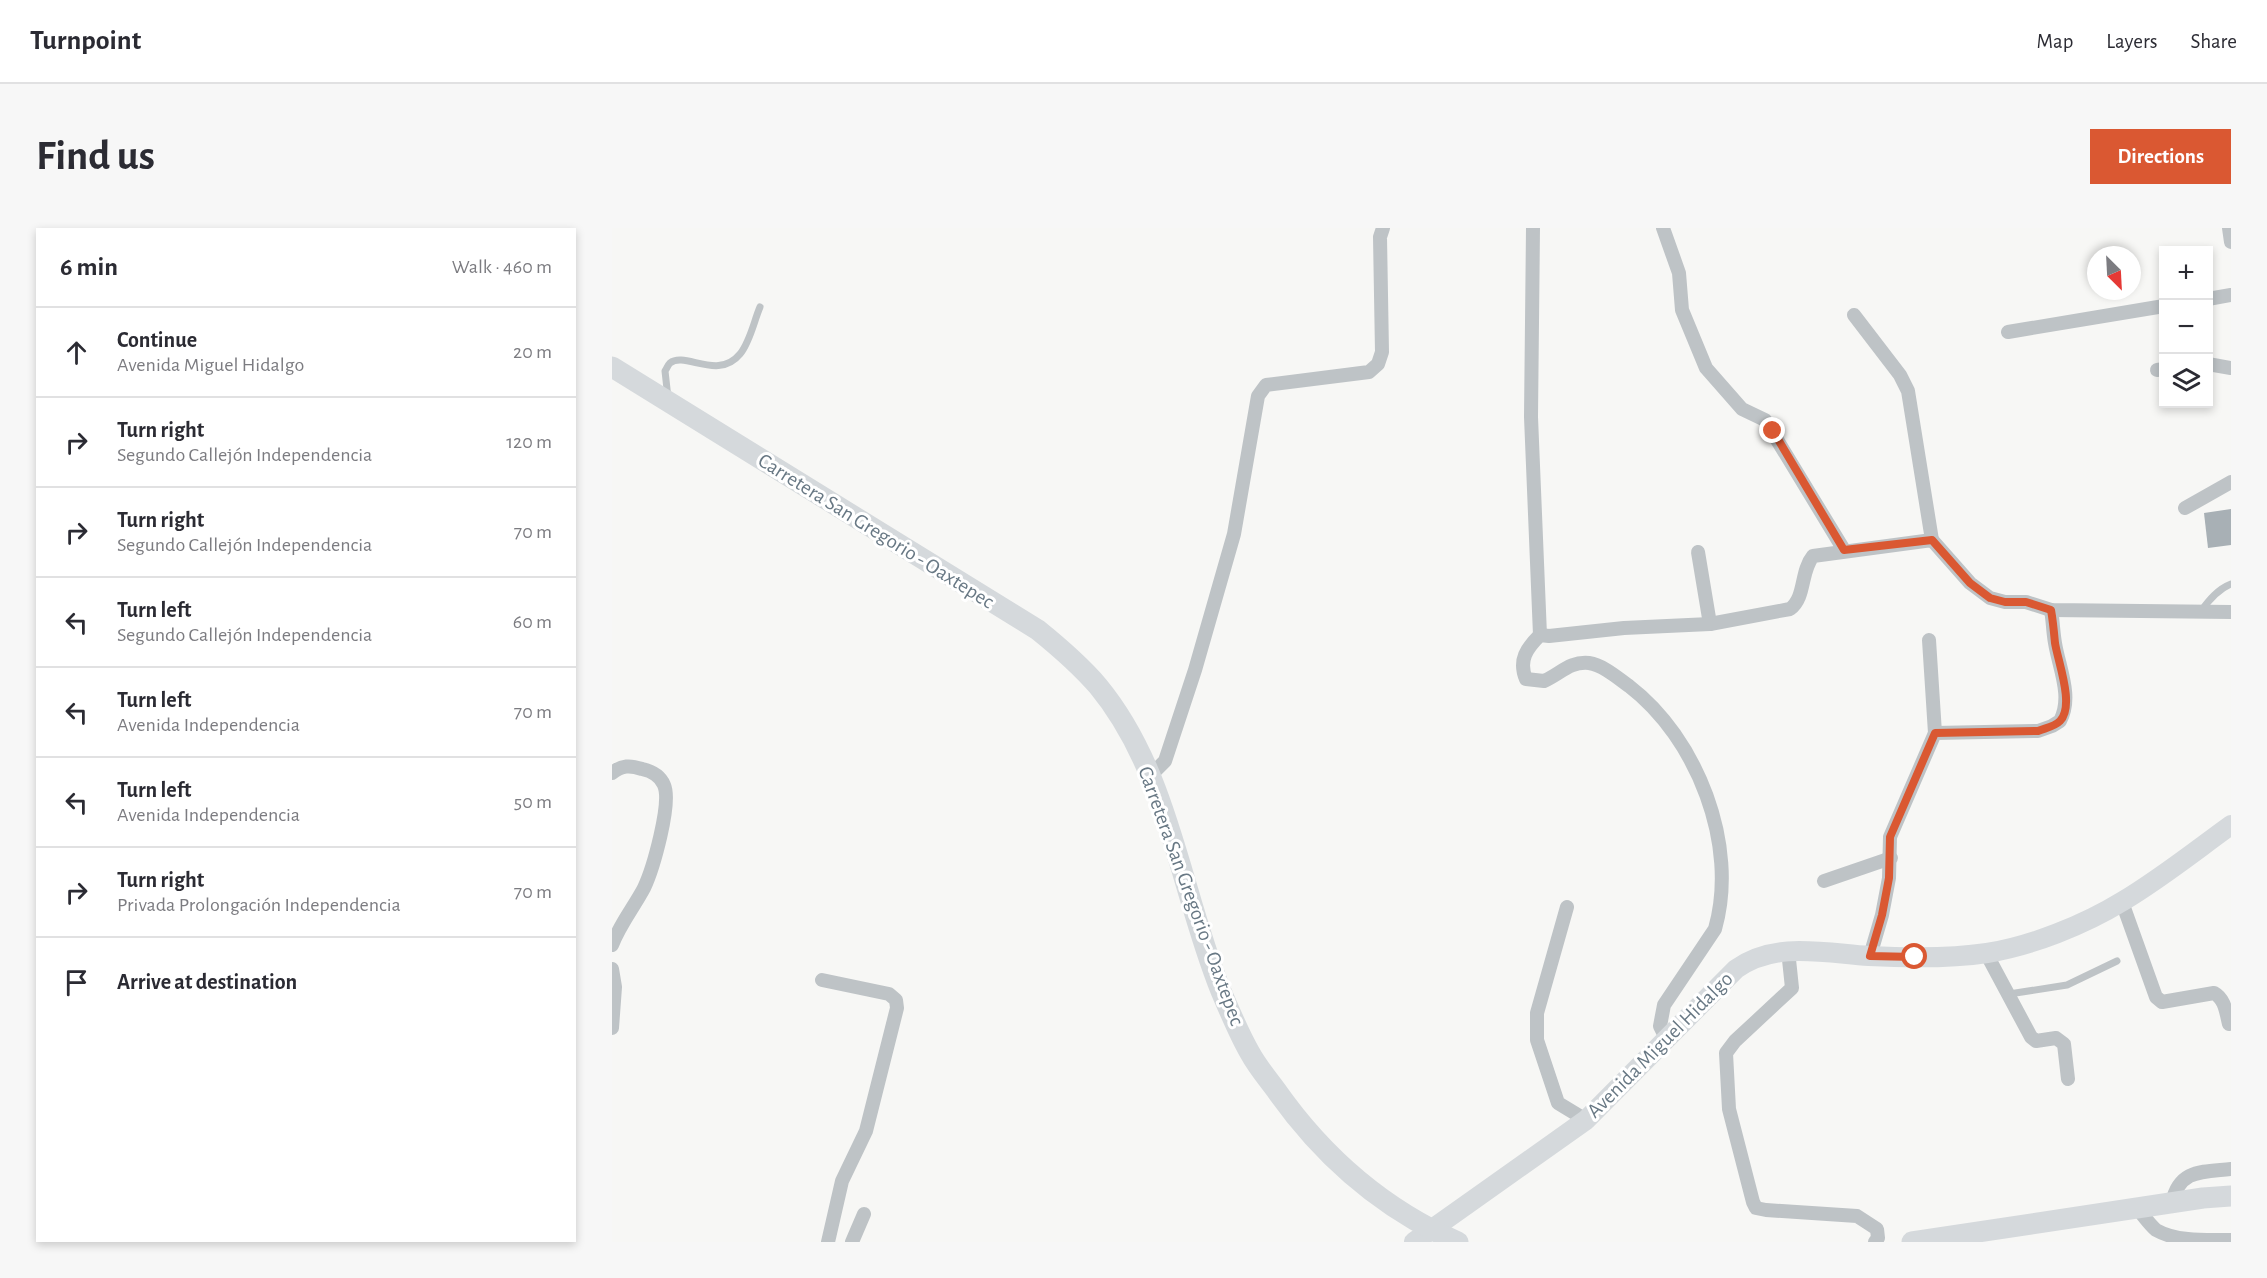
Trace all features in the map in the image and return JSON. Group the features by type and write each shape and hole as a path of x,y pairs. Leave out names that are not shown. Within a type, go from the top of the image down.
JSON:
{"main road":[{"name":"Carretera San Gregorio - Oaxtepec","path":"612,368 1038,630 1070,656 1098,686 1126,728 1151,775 1221,990 1250,1055 1316,1141 1356,1180 1396,1210 1458,1242"},
{"name":"Avenida Miguel Hidalgo","path":"1414,1242 1586,1120 1736,969 1761,955 1788,950 1870,956 1938,957 1986,953 2025,945 2066,929 2122,902 2231,825"},
{"path":"1912,1242 2231,1196"}],"street":[{"path":"1151,775 1165,761 1195,669 1231,545 1258,396 1266,385 1369,372 1378,364 1382,352 1380,237 1383,228"},
{"path":"1533,228 1531,417 1540,635 1529,646 1522,661 1526,679 1544,681 1568,666 1588,663 1623,682 1640,695 1675,736 1698,777 1716,824 1722,858 1719,916 1715,929 1664,1005 1660,1026 1667,1040"},
{"path":"1663,228 1679,273 1682,310 1706,368 1742,409 1765,420 1844,550"},
{"path":"2229,228 2231,242"},
{"path":"2213,298 2231,295"},
{"path":"2008,332 2159,307"},
{"path":"1854,315 1900,375 1908,391 1932,540 1970,583 1990,598 2005,602 2026,602 2051,610 2231,612"},
{"path":"2213,365 2231,368"},
{"path":"2185,508 2231,482"},
{"path":"1540,635 1710,624 1790,609 1798,600 1807,564 1813,556 1844,550 1932,540"},
{"path":"1698,552 1710,624"},
{"path":"1935,733 2038,731 2060,721 2066,702 2065,689 2055,644 2051,610"},
{"path":"1870,956 1882,915 1889,878 1890,837 1935,733 1929,640"},
{"path":"612,773 619,768 632,766 651,771 664,785 666,801 656,858 644,888 612,945"},
{"path":"1824,881 1891,858"},
{"path":"2122,902 2156,997 2162,1002 2214,993 2224,1004 2229,1024"},
{"path":"1567,907 1537,1013 1537,1040 1558,1103 1586,1120"},
{"path":"1788,950 1792,988 1735,1041 1726,1053 1729,1109 1753,1202 1756,1208 1766,1210 1857,1216 1876,1229 1878,1238 1875,1242"},
{"path":"1986,953 2031,1036 2036,1041 2056,1038 2064,1044 2068,1080"},
{"path":"612,969 615,987 612,1028"},
{"path":"822,980 889,994 896,1000 897,1008 866,1131 842,1181 828,1242"},
{"path":"2172,1203 2175,1191 2182,1180 2198,1173 2231,1169"},
{"path":"2137,1208 2156,1229 2169,1236 2185,1240 2231,1240"},
{"path":"852,1242 864,1214"}],"lane":[{"path":"668,404 665,371 671,362 678,360 716,366 732,362 741,353 760,307"},
{"path":"2201,611 2210,599 2225,586 2231,584"},
{"path":"2009,994 2067,985 2117,961"}],"building":[{"path":"2231,509 2231,545 2208,548 2204,513"}],"route":[{"path":"1773,431 1844,550 1932,540 1970,583 1990,598 2005,602 2026,602 2051,610 2055,644 2065,689 2066,702 2060,721 2038,731 1935,733 1890,837 1889,878 1882,915 1870,956 1915,957"}]}
